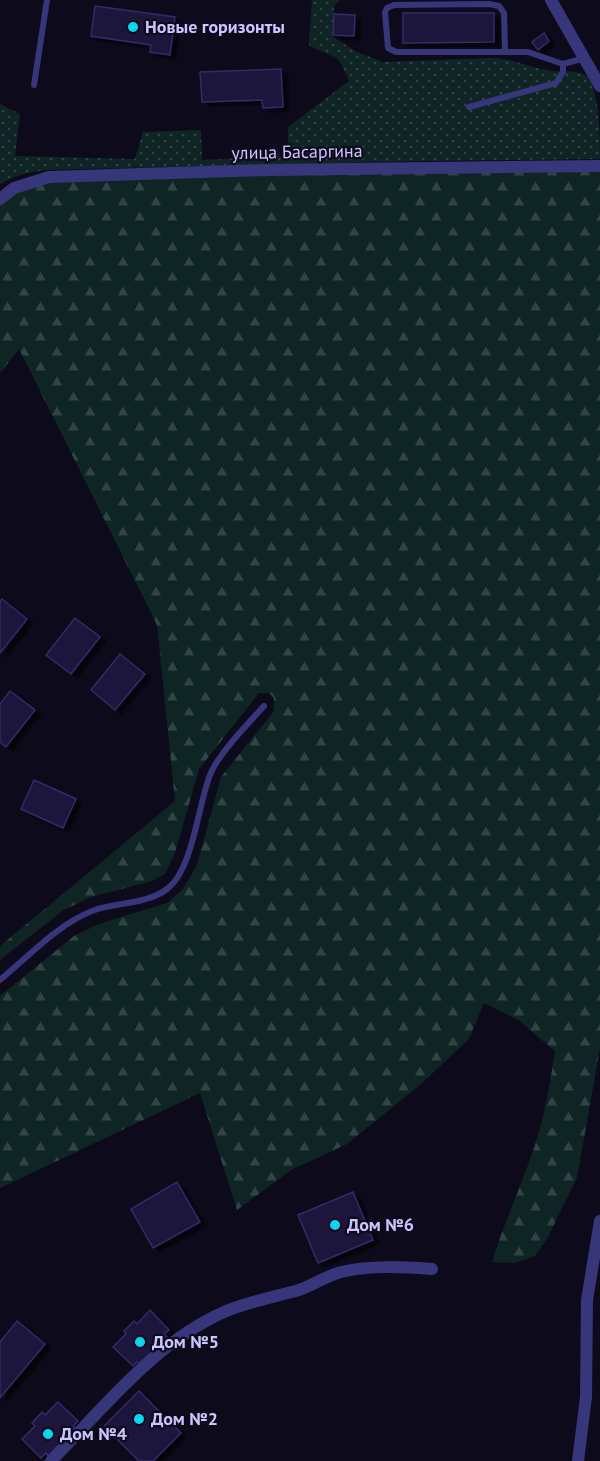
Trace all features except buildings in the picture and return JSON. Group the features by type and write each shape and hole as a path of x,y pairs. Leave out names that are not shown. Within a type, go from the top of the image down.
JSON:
{"street":[{"path":"551,0 600,86"},
{"name":"улица Басаргина","path":"0,199 14,188 49,177 291,170 600,166"},
{"path":"578,1461 586,1397 587,1300 600,1221"},
{"path":"51,1461 137,1371 196,1327 225,1312 306,1288 339,1273 394,1267 432,1269"}],"lane":[{"path":"34,85 47,0"},
{"path":"505,51 504,13 500,6 489,4 394,5 387,8 386,42 388,48 396,52 528,52 563,64 585,58"},
{"path":"469,107 556,83 563,72 563,64"},
{"path":"0,980 63,927 92,911 152,896 167,889 185,863 210,772 264,706"}],"green space":[{"path":"312,0 340,0 334,6 333,37 357,52 383,62 494,58 546,70 585,75 594,90 596,101 600,159 58,170 30,172 0,184 0,104 20,114 15,156 135,159 143,132 201,130 202,160 288,156 288,127 349,81 341,63 334,56 309,45"},
{"path":"600,165 600,1048 577,1178 547,1239 535,1256 514,1263 492,1262 539,1133 555,1051 518,1020 484,1003 469,1039 421,1084 347,1144 291,1170 237,1210 200,1093 0,1188 0,996 74,936 99,924 167,903 183,889 197,865 221,777 274,711 274,698 269,693 259,693 199,769 175,853 165,874 149,882 91,897 62,911 0,960 0,946 175,801 157,625 19,349 0,373 0,203 17,192 45,181"}],"place":[{"name":"Новые горизонты","path":"133,27"},
{"name":"Дом №6","path":"335,1225"},
{"name":"Дом №5","path":"140,1342"},
{"name":"Дом №2","path":"139,1419"},
{"name":"Дом №4","path":"48,1434"}]}
